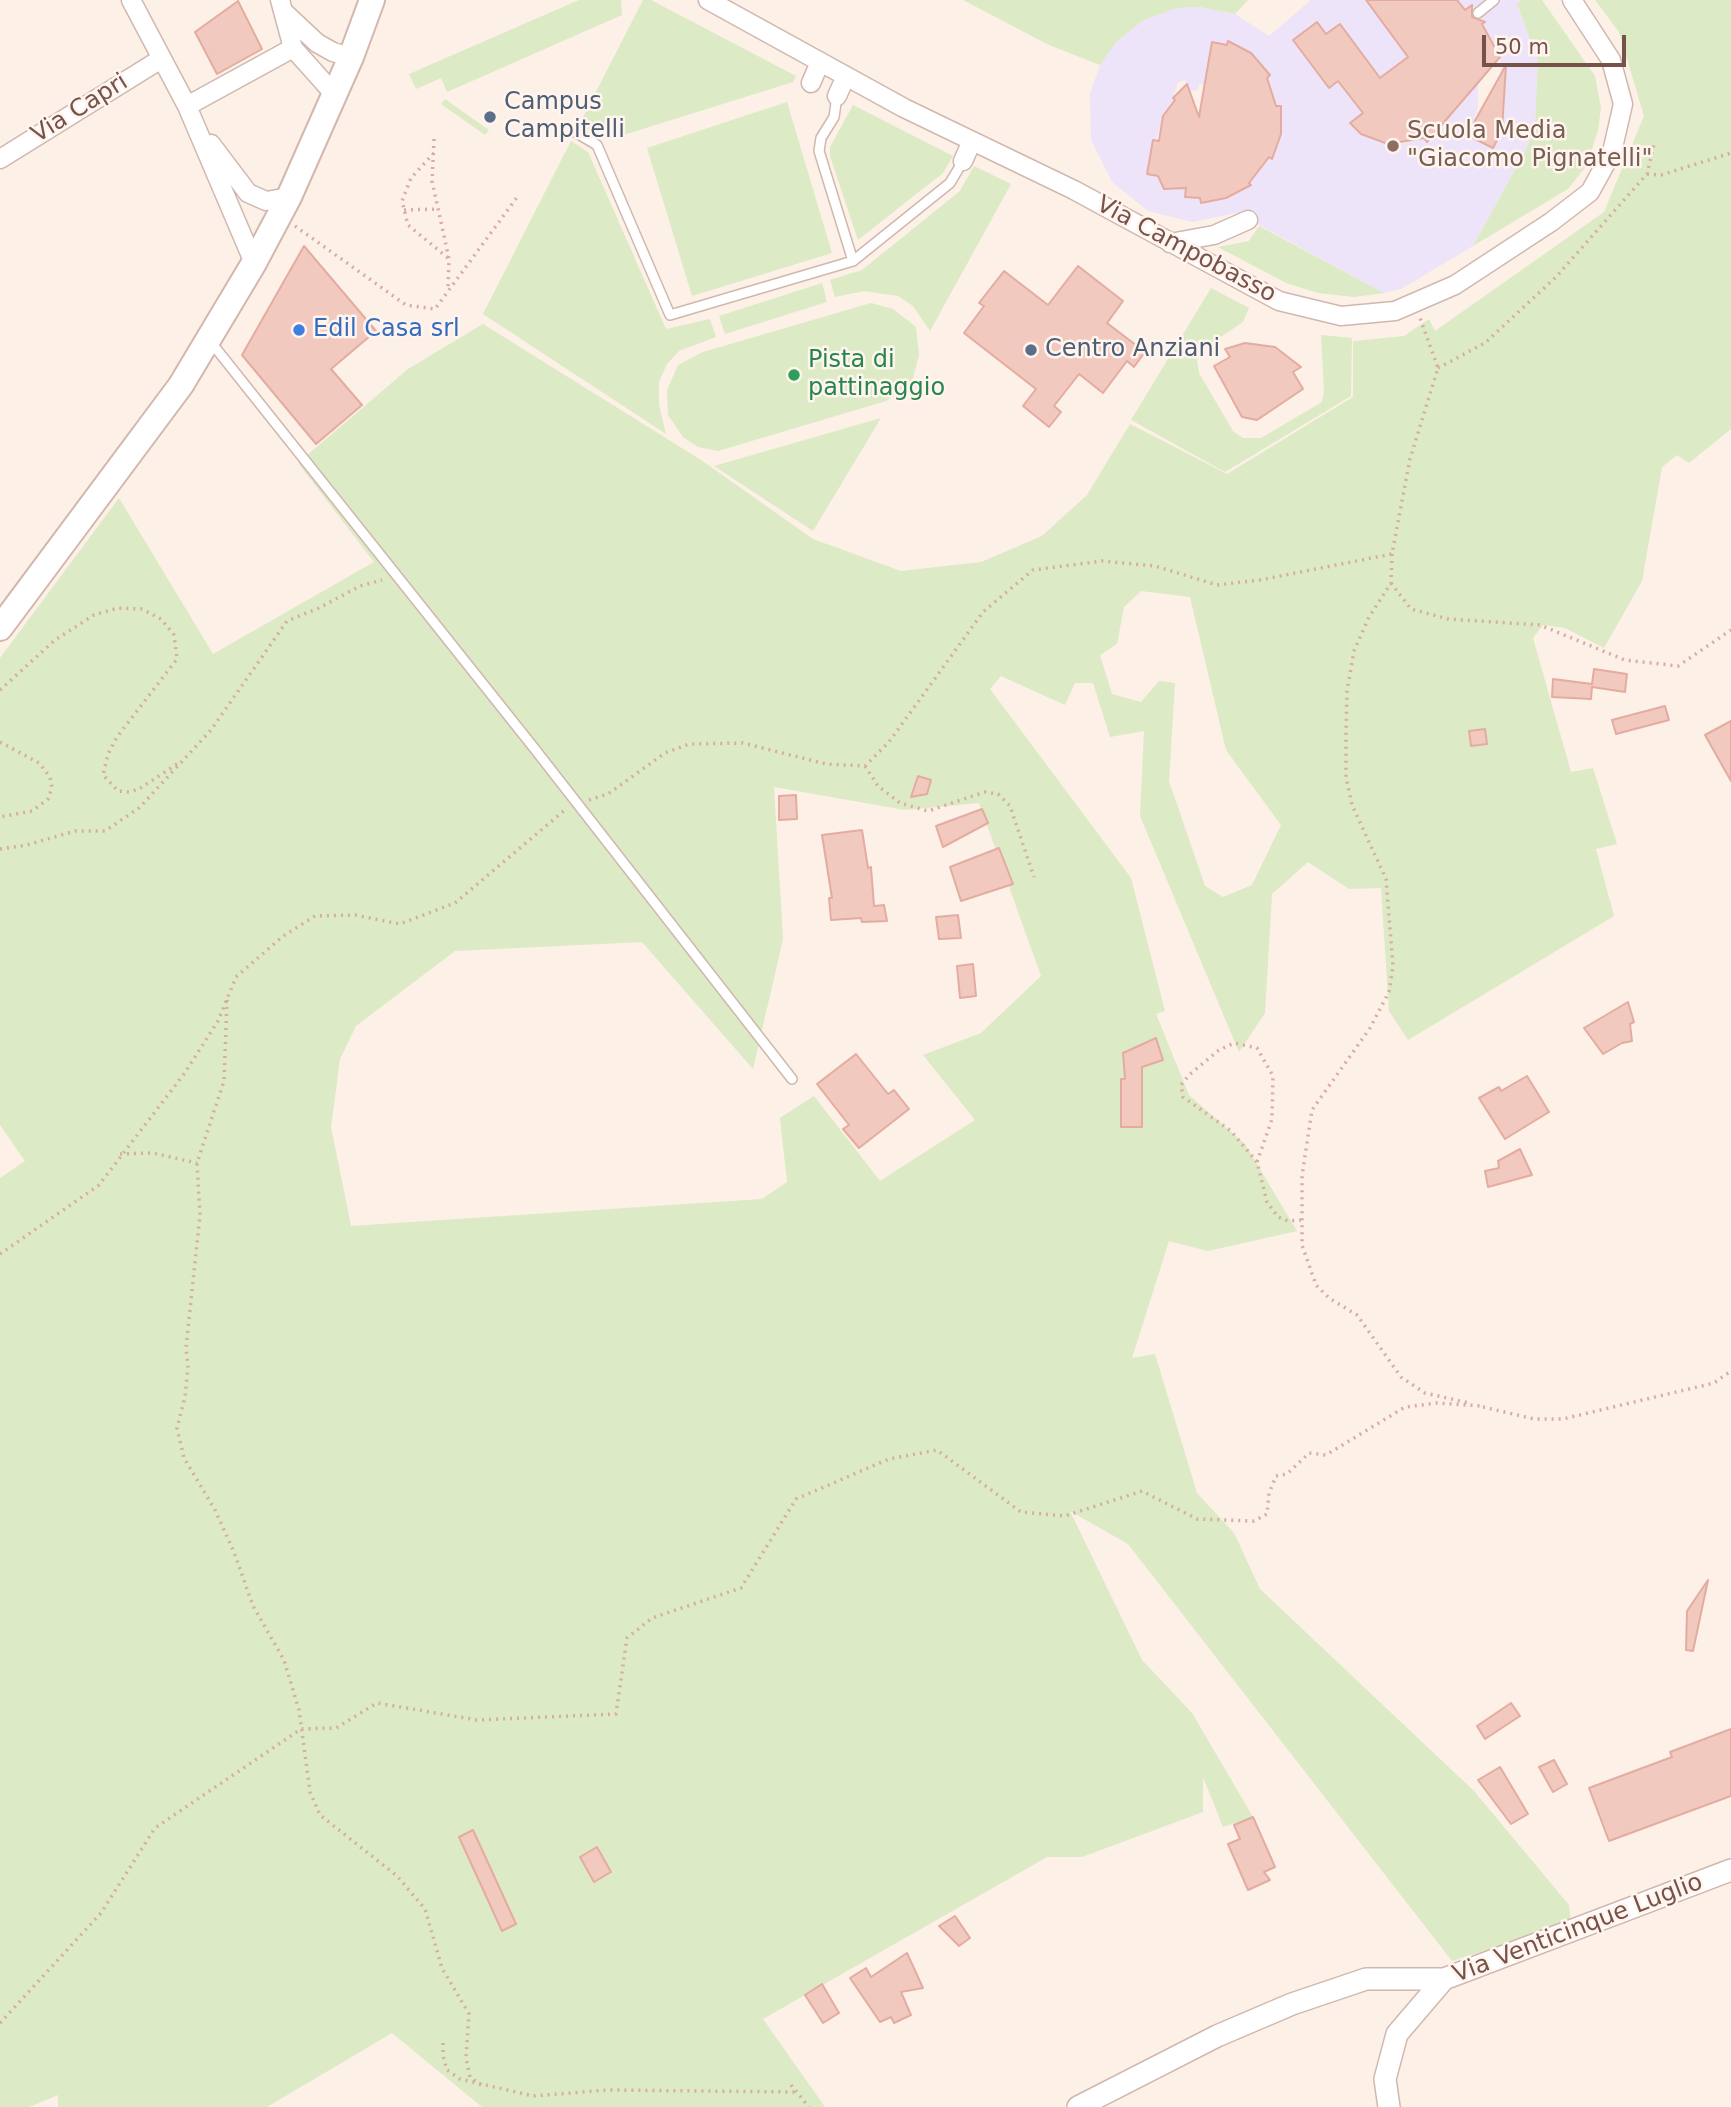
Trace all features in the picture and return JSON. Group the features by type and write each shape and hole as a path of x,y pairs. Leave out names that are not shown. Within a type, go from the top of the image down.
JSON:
{"main road":[{"path":"0,628 181,385 209,339 285,206 335,95 372,0"}],"street":[{"path":"131,0 196,125 254,263"},
{"name":"Via Campobasso","path":"708,0 846,76 1074,190 1279,301 1341,316 1395,311 1455,285 1561,215 1590,191 1612,152 1623,104 1612,60 1572,0"},
{"path":"283,6 317,43 332,52 351,57"},
{"path":"283,6 293,48 335,95"},
{"path":"187,107 293,48"},
{"name":"Via Capri","path":"0,159 161,59"},
{"path":"811,83 820,62"},
{"path":"836,96 846,76"},
{"path":"196,125 248,193 285,206"},
{"path":"963,161 972,141"},
{"path":"1170,243 1222,233 1248,220"},
{"name":"Via Venticinque Luglio","path":"1390,2107 1385,2079 1397,2034 1444,1979 1731,1870"},
{"path":"1078,2107 1217,2036 1292,2004 1366,1979 1444,1979"}],"lane":[{"path":"1478,13 1494,0"},
{"path":"836,96 834,117 821,138 819,151 853,261"},
{"path":"575,132 597,145 670,314 853,261 950,183 963,161"},
{"path":"209,339 792,1079"}],"path":[{"path":"434,139 432,181 449,259 448,291"},
{"path":"1438,368 1485,343 1556,277 1647,174 1654,144"},
{"path":"433,153 411,178 402,201 408,225 449,259"},
{"path":"1647,174 1661,175 1731,153"},
{"path":"285,206 406,305 435,309 518,196"},
{"path":"404,210 439,209"},
{"path":"1415,303 1438,368 1410,459 1392,554 1391,583 1369,617 1354,651 1347,691 1346,777 1352,805 1386,879 1393,966 1390,992 1370,1028 1312,1110 1302,1176 1302,1245 1316,1285 1357,1315 1390,1366 1409,1384 1425,1393 1534,1419 1563,1419 1714,1383 1731,1371"},
{"path":"865,766 896,732 983,612 1033,570 1115,562 1155,566 1217,585 1308,572 1392,554"},
{"path":"0,849 27,845 75,831 104,831 139,808 211,730 287,621 319,608 359,586 398,576"},
{"path":"1391,583 1410,609 1448,619 1540,625 1625,660 1678,666 1731,629"},
{"path":"0,691 55,640 94,615 118,608 142,609 161,619 174,635 177,659 117,737 108,754 103,775 118,791 129,792 160,777 187,756"},
{"path":"0,742 39,763 50,777 52,787 48,799 32,811 0,817"},
{"path":"0,1254 91,1191 184,1073 218,1021 236,977 282,937 314,916 355,915 400,924 455,903 566,809 608,794 665,753 689,744 743,743 826,764 865,766"},
{"path":"865,766 878,786 900,803 928,811 985,792 998,794 1010,806 1034,877"},
{"path":"227,995 224,1081 197,1163 198,1241 186,1348 188,1367 185,1396 177,1428 184,1458 215,1510 234,1552 253,1606 284,1660 299,1710 310,1792 320,1815 397,1876 425,1909 442,1968 469,2014 466,2058 470,2077 485,2088"},
{"path":"1257,1163 1272,1119 1273,1076 1257,1048 1234,1043 1219,1050 1189,1075 1181,1085 1183,1097 1231,1132 1257,1163 1267,1202 1278,1217 1288,1221 1301,1220"},
{"path":"120,1154 153,1153 197,1163"},
{"path":"0,2023 101,1913 155,1828 301,1729 336,1728 377,1703 477,1720 616,1714 626,1638 652,1618 741,1588 796,1500 889,1460 937,1450 1021,1512 1065,1516 1142,1491 1197,1519 1254,1521 1267,1514 1269,1493 1276,1476 1287,1474 1309,1453 1326,1455 1405,1407 1437,1403 1482,1406"},
{"path":"443,2043 447,2070 460,2080 485,2088 533,2096 607,2090 796,2092"},
{"path":"791,2085 809,2107"}],"shaded area":[{"name":"Scuola Media \"Giacomo Pignatelli\"","path":"1311,0 1366,0 1408,57 1380,78 1340,24 1326,34 1317,22 1294,41 1329,88 1338,81 1352,99 1363,91 1374,105 1350,123 1356,130 1388,144 1407,143 1423,137 1428,143 1478,73 1478,108 1468,135 1492,148 1502,130 1505,103 1500,57 1472,5 1465,10 1457,0 1521,0 1517,4 1538,61 1535,124 1527,148 1473,246 1401,289 1384,293 1237,213 1192,222 1148,211 1112,182 1091,140 1090,94 1100,65 1117,41 1144,20 1178,8 1200,7 1235,14 1269,36","holes":["1229,41 1251,53 1270,75 1267,78 1276,106 1281,107 1281,134 1272,159 1268,157 1248,182 1250,185 1226,198 1201,203 1200,198 1185,197 1187,186 1165,189 1162,186 1164,177 1147,174 1162,119 1173,121 1173,98 1178,82 1185,80 1189,91 1198,90 1199,84 1204,85 1212,42 1227,45"]}],"green space":[{"path":"579,0 621,0 622,15 447,92 441,78 416,89 409,74"},
{"path":"643,0 651,0 796,76 793,82 617,137 594,133 579,125"},
{"path":"963,0 1248,0 1235,14 1200,7 1178,8 1144,20 1117,41 1100,65 1049,45"},
{"path":"1521,0 1542,0 1595,76 1601,108 1598,130 1587,165 1568,189 1473,246 1527,148 1535,124 1538,61 1517,4"},
{"path":"1595,0 1731,0 1731,429 1689,463 1677,455 1662,467 1642,581 1604,648 1565,628 1543,625 1533,638 1571,772 1593,768 1617,844 1596,849 1614,916 1408,1040 1389,1011 1381,888 1349,889 1308,862 1272,894 1265,1013 1239,1052 1140,816 1144,731 1110,737 1093,683 1075,683 1065,705 1001,676 990,689 1131,878 1165,1011 1156,1014 1189,1095 1245,1144 1297,1231 1208,1251 1169,1241 1132,1358 1155,1354 1197,1493 1234,1533 1260,1589 1474,1791 1569,1905 1571,1923 1452,1961 1128,1544 1070,1511 1142,1660 1192,1713 1253,1817 1223,1827 1203,1777 1203,1812 1082,1857 1047,1857 763,2019 825,2107 482,2107 392,2033 267,2107 58,2107 58,2095 29,2107 0,2107 0,1178 25,1161 0,1125 0,658 119,498 213,654 374,562 298,463 408,369 483,324 701,460 813,539 901,571 981,562 1042,536 1087,495 1130,424 1227,474 1353,397 1353,341 1404,336 1429,319 1435,331 1604,212 1644,116 1619,32","holes":["1141,591 1190,597 1226,750 1281,825 1252,885 1223,897 1205,886 1169,781 1175,683 1159,681 1141,702 1112,694 1100,655 1117,644 1124,607","774,787 905,810 979,803 1041,976 981,1033 923,1055 975,1120 880,1181 814,1096 780,1118 787,1182 762,1199 351,1226 331,1127 340,1059 356,1026 455,951 642,942 753,1069 783,939"]},
{"path":"445,99 489,130 485,135 441,104"},
{"path":"787,102 832,253 692,296 647,148"},
{"path":"853,105 953,156 943,173 858,240 830,156 830,147"},
{"path":"571,141 588,152 666,329 710,319 716,337 679,351 667,364 659,382 659,405 666,434 483,314"},
{"path":"974,166 1011,184 930,331 913,306 898,296 864,291 835,297 830,280 862,270 960,191"},
{"path":"1259,226 1384,293 1354,297 1318,293 1286,283 1218,247 1249,241"},
{"path":"822,283 827,302 725,334 719,316"},
{"path":"1211,288 1249,308 1243,322 1200,351 1197,361 1199,373 1233,431 1243,438 1261,438 1322,402 1324,392 1321,335 1352,338 1351,396 1225,472 1131,420"},
{"name":"Pista di pattinaggio","path":"871,303 893,309 916,327 919,355 911,385 886,401 718,451 698,447 683,437 668,415 667,390 678,365 703,352"},
{"path":"881,418 813,531 714,466"}],"building":[{"path":"1366,0 1457,0 1465,10 1472,5 1472,17 1485,22 1482,24 1500,57 1427,142 1424,138 1388,144 1361,134 1350,123 1363,113 1338,81 1329,88 1293,40 1317,22 1326,34 1340,24 1380,78 1408,57"},
{"path":"238,1 262,49 217,74 195,32"},
{"path":"1228,41 1251,53 1270,75 1267,78 1276,106 1281,106 1281,134 1272,159 1269,157 1249,183 1251,185 1226,198 1201,203 1200,198 1185,197 1186,188 1164,189 1158,176 1147,174 1153,140 1159,141 1163,116 1175,100 1173,98 1187,84 1199,117 1212,42 1227,45"},
{"path":"1506,65 1502,130 1493,148 1467,135"},
{"path":"304,246 376,331 331,369 362,405 316,444 242,355"},
{"name":"Centro Anziani","path":"1078,266 1123,301 1107,323 1145,352 1134,367 1127,361 1103,393 1079,374 1054,406 1061,412 1049,427 1023,406 1036,389 964,333 984,306 979,303 1004,271 1048,305"},
{"path":"1245,343 1275,347 1301,367 1293,372 1303,389 1257,420 1242,417 1214,366 1230,357 1225,349"},
{"path":"1594,669 1627,674 1625,692 1592,687 1591,699 1552,697 1553,679 1592,684"},
{"path":"1665,706 1669,720 1616,734 1612,720"},
{"path":"1731,721 1731,781 1705,735"},
{"path":"1485,729 1487,744 1471,746 1469,731"},
{"path":"918,776 931,780 927,794 911,797"},
{"path":"796,795 797,819 779,820 779,796"},
{"path":"982,809 988,823 943,847 936,826"},
{"path":"862,830 868,868 871,867 874,906 884,905 887,921 862,922 861,918 831,920 829,898 832,898 822,835"},
{"path":"999,848 1013,884 961,901 950,867"},
{"path":"958,915 961,938 939,939 936,917"},
{"path":"973,964 976,996 960,998 957,966"},
{"path":"1628,1002 1634,1022 1630,1024 1632,1041 1622,1043 1603,1054 1584,1028"},
{"path":"1156,1038 1163,1060 1142,1067 1142,1127 1121,1127 1121,1079 1125,1079 1123,1053"},
{"path":"856,1054 888,1094 894,1090 909,1109 859,1148 843,1129 849,1125 817,1084"},
{"path":"1527,1076 1549,1112 1505,1139 1479,1098 1499,1087 1501,1091"},
{"path":"1520,1149 1532,1175 1488,1187 1485,1171 1499,1168 1498,1161"},
{"path":"1708,1580 1693,1651 1686,1650 1687,1611"},
{"path":"1511,1703 1520,1716 1485,1739 1477,1726"},
{"path":"1731,1729 1731,1796 1609,1841 1589,1788 1672,1757 1670,1752"},
{"path":"1554,1760 1567,1784 1553,1792 1539,1767"},
{"path":"1500,1767 1528,1814 1511,1824 1478,1780"},
{"path":"1253,1817 1275,1867 1264,1872 1270,1880 1248,1890 1228,1844 1240,1839 1234,1825"},
{"path":"473,1830 516,1924 502,1931 459,1837"},
{"path":"597,1847 611,1872 594,1882 580,1857"},
{"path":"955,1916 970,1938 959,1946 939,1926"},
{"path":"907,1953 923,1988 901,1992 911,2015 894,2023 891,2017 880,2022 850,1978 866,1968 871,1977"},
{"path":"822,1984 839,2013 823,2023 805,1995"}],"place":[{"name":"Campus Campitelli","path":"490,117"},
{"name":"Scuola Media \"Giacomo Pignatelli\"","path":"1393,146"},
{"name":"Edil Casa srl","path":"299,330"},
{"name":"Centro Anziani","path":"1031,350"},
{"name":"Pista di pattinaggio","path":"794,375"}]}
